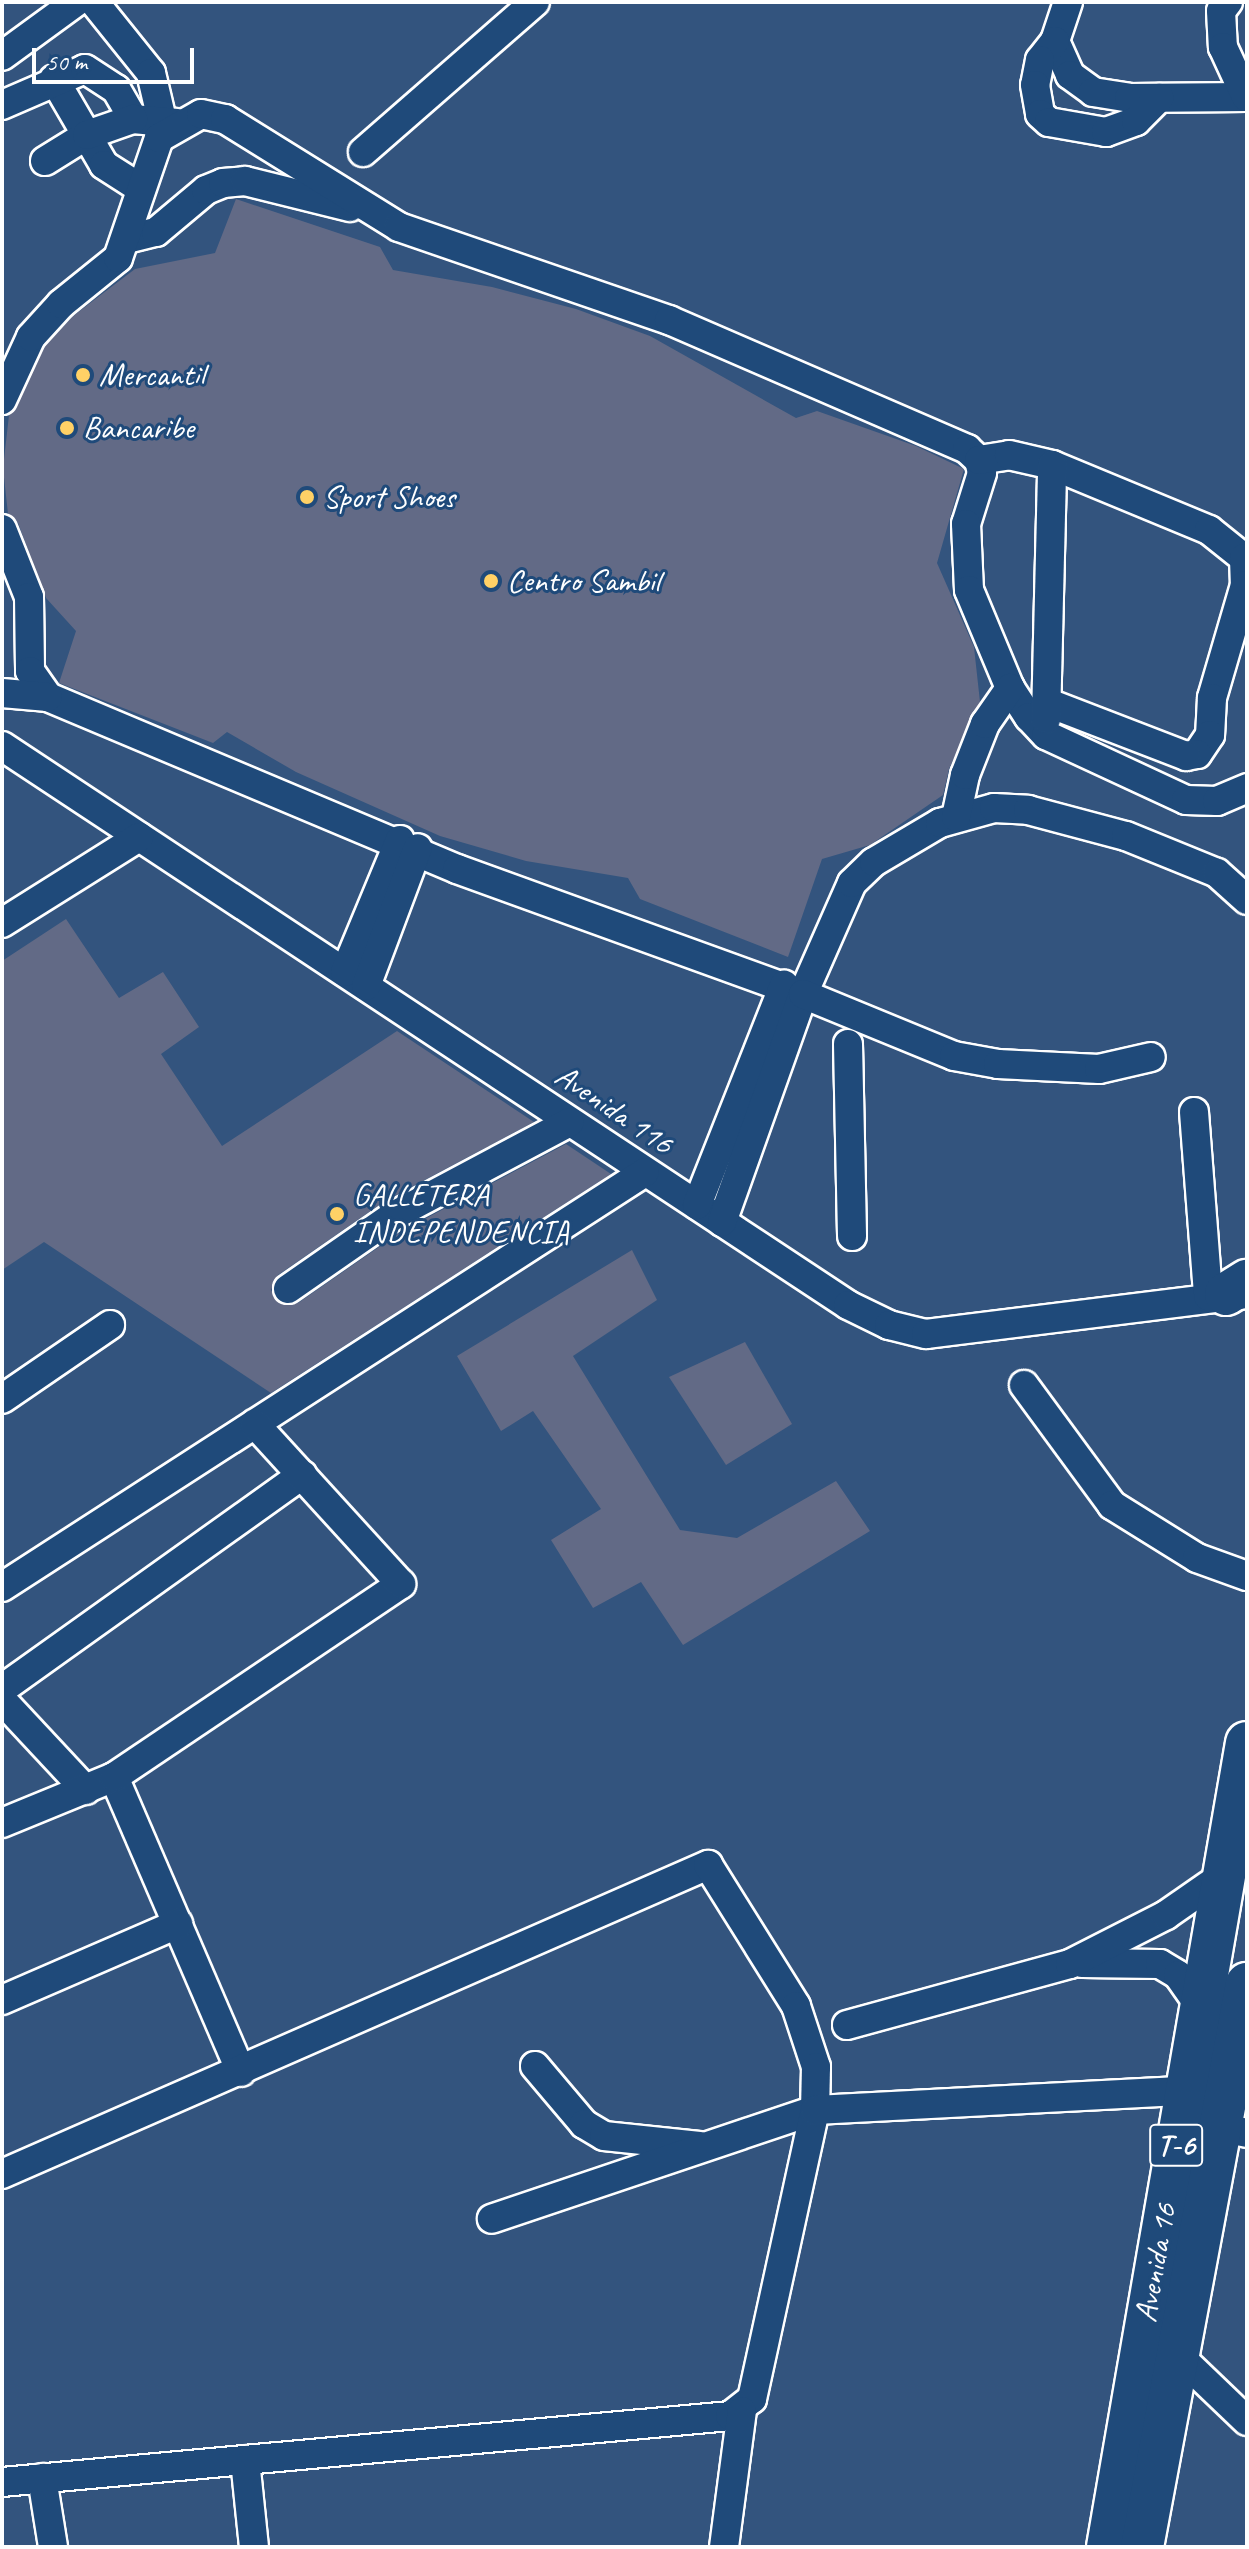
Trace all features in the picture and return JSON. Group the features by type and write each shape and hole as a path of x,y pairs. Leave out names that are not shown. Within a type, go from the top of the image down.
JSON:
{"highway":[{"name":"Avenida 16","path":"1108,2547 1247,1743"},
{"name":"Avenida 16","path":"1142,2547 1176,2353 1233,2117 1247,1984"}],"street":[{"path":"2,56 76,2"},
{"path":"94,2 151,73 170,122"},
{"path":"363,152 535,2"},
{"path":"1068,2 1055,41 1040,60 1035,85 1040,114 1049,122 1106,132 1136,121 1159,98"},
{"path":"1055,41 1070,75 1093,92 1159,98 1246,97 1223,47 1221,11 1228,2"},
{"path":"2,105 54,79 85,69 102,75 116,89 133,119"},
{"path":"54,79 104,165 140,188"},
{"path":"45,161 87,135 133,119 170,122 201,114 225,119 368,211"},
{"path":"2,400 24,346 61,304 118,258 159,138 170,122"},
{"path":"127,239 156,232 206,190 245,181 368,211 474,255 669,320 967,449 979,460 982,473 966,524 964,559 974,604 1010,688 1046,735 1186,800 1217,801 1247,788"},
{"path":"979,460 1009,455 1052,465 1232,544 1244,558 1245,581 1212,698 1210,735 1197,754 1186,756 1046,702"},
{"path":"1046,735 1052,465"},
{"path":"2,529 29,597 30,671 48,697"},
{"path":"956,817 965,775 985,724 1010,688"},
{"path":"2,693 48,697 409,844 457,869 794,989 954,1056 998,1064 1099,1069 1151,1057"},
{"name":"Avenida 116","path":"2,746 848,1305 926,1334 1235,1294"},
{"path":"697,1205 794,989 852,883 896,847 956,817 1016,808 1091,824 1183,857 1217,873 1247,900"},
{"path":"2,923 139,837"},
{"path":"355,979 409,844"},
{"path":"722,1222 794,989"},
{"path":"848,1044 852,1236"},
{"path":"1194,1112 1235,1294"},
{"path":"288,1289 393,1216 570,1122"},
{"path":"2,1587 645,1172"},
{"path":"2,1399 110,1325"},
{"path":"1024,1385 1112,1505 1197,1558 1247,1576"},
{"path":"2,1823 114,1777 401,1584 255,1424"},
{"path":"2,1689 302,1475"},
{"path":"2,1700 86,1790"},
{"path":"114,1777 241,2072"},
{"path":"2,2174 708,1865 796,2006 816,2067 815,2110 752,2399 742,2411 730,2416 2,2482"},
{"path":"847,2025 1070,1964 1166,1915 1225,1874"},
{"path":"2,2000 178,1924"},
{"path":"1070,1964 1160,1964 1178,1975 1202,2009"},
{"path":"535,2066 584,2124 604,2136 712,2147"},
{"path":"492,2219 815,2110 1185,2090 1233,2117"},
{"path":"1176,2353 1247,2421"},
{"path":"724,2547 742,2411"},
{"path":"245,2460 254,2547"},
{"path":"42,2478 53,2547"}],"building":[{"name":"Centro Sambil","path":"236,199 380,247 393,270 492,287 576,309 650,336 796,418 817,411 916,446 964,469 937,563 974,647 980,702 949,769 943,795 870,845 822,859 788,957 640,899 628,878 526,861 440,836 296,772 227,732 213,743 59,683 76,631 46,598 18,523 8,514 3,468 9,415 45,346 73,316 135,269 215,253"},
{"name":"GALLETERA INDEPENDENCIA","path":"66,919 119,998 163,972 199,1027 161,1054 222,1146 397,1031 534,1122 385,1201 278,1275 271,1290 280,1304 298,1303 402,1231 566,1144 611,1174 271,1393 44,1242 2,1270 2,961"},
{"path":"632,1250 657,1300 573,1356 680,1530 737,1538 836,1481 870,1531 683,1645 641,1582 593,1608 551,1540 601,1509 533,1411 501,1431 457,1356"},
{"path":"745,1342 792,1424 726,1465 669,1377"}],"place":[{"name":"Mercantil","path":"83,375"},
{"name":"Bancaribe","path":"67,428"},
{"name":"Sport Shoes","path":"307,497"},
{"name":"Centro Sambil","path":"491,581"},
{"name":"GALLETERA INDEPENDENCIA","path":"337,1214"}]}
